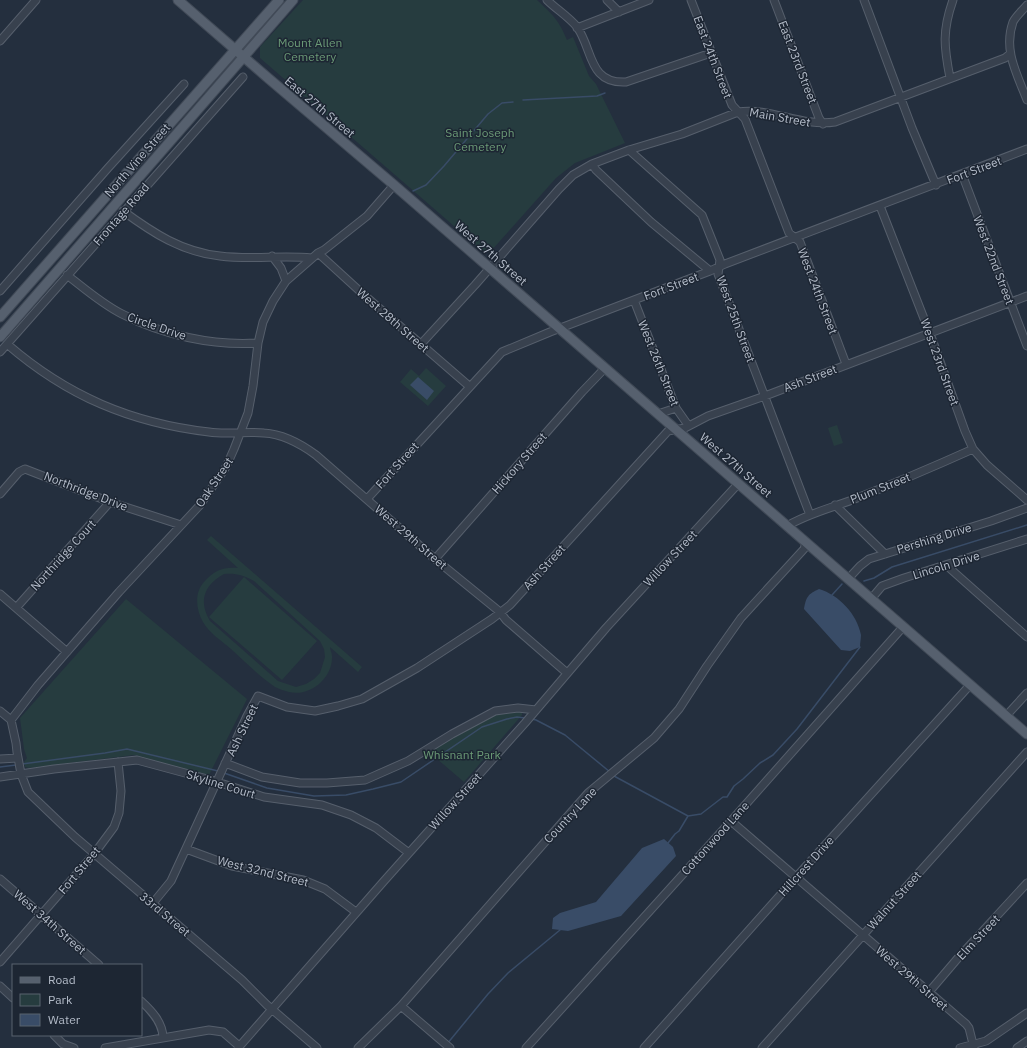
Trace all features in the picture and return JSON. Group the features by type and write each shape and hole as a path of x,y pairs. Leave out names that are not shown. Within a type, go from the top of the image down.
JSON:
{"main road":[{"name":"East 27th Street","path":"178,0 429,216"},
{"name":"North Vine Street","path":"0,317 279,0"},
{"name":"North Vine Street","path":"1,333 293,0"},
{"name":"West 27th Street","path":"429,216 1027,734"}],"street":[{"path":"0,41 36,0"},
{"path":"547,0 577,28 596,69 604,77 616,83 626,82 711,53"},
{"path":"607,0 619,12"},
{"path":"614,0 619,12"},
{"path":"577,28 649,0"},
{"name":"East 24th Street","path":"691,0 732,105 738,112"},
{"name":"East 23rd Street","path":"774,0 817,113 823,124"},
{"path":"864,0 900,97 936,185"},
{"path":"950,78 944,43 948,14 953,0"},
{"path":"1027,5 1014,21 1009,38 1010,54 1027,100"},
{"name":"Main Street","path":"421,344 559,189 573,175 592,164 629,150 682,134 738,112 748,110 793,120 823,124 835,122 1005,58 1010,54"},
{"name":"Frontage Road","path":"0,352 243,76"},
{"path":"0,291 184,84"},
{"name":"West 24th Street","path":"738,112 745,120 789,233 800,242 846,364"},
{"name":"Fort Street","path":"367,499 469,386 502,352 1027,149"},
{"name":"West 25th Street","path":"629,150 702,215 720,260 718,274 810,515"},
{"path":"592,164 596,170 651,222 710,271"},
{"name":"West 22nd Street","path":"962,174 1027,346"},
{"name":"Oak Street","path":"11,720 38,685 67,652 200,505 226,467 248,413 258,343 263,322 273,301 286,281 315,256 367,216 394,185"},
{"name":"West 23rd Street","path":"880,206 930,333 965,431 973,449 987,465 1027,500"},
{"path":"124,210 154,233 182,246 200,252 220,256 315,256"},
{"path":"272,256 281,268 286,281"},
{"name":"West 28th Street","path":"315,256 364,295 469,386"},
{"name":"Circle Drive","path":"67,275 96,298 122,314 149,325 196,339 245,344 258,343"},
{"name":"Ash Street","path":"153,903 171,881 247,716 258,696 288,707 315,710 362,700 405,675 492,619 510,605 668,431 685,428 688,425 708,416 765,396 1027,296"},
{"name":"West 26th Street","path":"634,300 676,408 688,425"},
{"name":"West 29th Street","path":"7,344 33,365 85,398 125,414 151,422 211,433 265,433 301,444 316,455 435,559 500,612 511,625 567,673"},
{"name":"Hickory Street","path":"435,559 582,392 605,368"},
{"path":"658,414 676,408"},
{"name":"Plum Street","path":"787,526 810,515 945,462 973,449"},
{"name":"Northridge Drive","path":"0,494 19,472 25,469 110,502 181,525"},
{"name":"Willow Street","path":"239,1047 408,853 535,712 606,628 738,484"},
{"name":"Northridge Court","path":"16,608 110,502"},
{"path":"835,505 885,554"},
{"name":"Pershing Drive","path":"848,579 869,559 991,521 1027,508"},
{"name":"Lincoln Drive","path":"871,599 882,586 1027,540"},
{"name":"Country Lane","path":"358,1048 401,1006 588,793 654,738 679,709 741,618 804,549 806,543"},
{"path":"946,565 1027,638"},
{"path":"0,594 67,652"},
{"name":"Cottonwood Lane","path":"526,1048 731,821 903,627"},
{"name":"Hillcrest Drive","path":"644,1048 970,685"},
{"path":"1006,716 1027,693"},
{"path":"225,763 262,777 300,783 327,783 365,780 408,761 452,734 495,711 518,708 535,712"},
{"path":"0,711 11,720"},
{"name":"33rd Street","path":"11,720 21,774 28,792 94,854 238,976 317,1048"},
{"name":"Walnut Street","path":"762,1048 1027,752"},
{"path":"0,760 18,758"},
{"name":"Skyline Court","path":"0,777 118,762 141,761 264,797 322,805 350,815 376,828 408,853"},
{"name":"Fort Street","path":"0,962 94,854 114,827 119,813 122,791 118,762"},
{"name":"West 29th Street","path":"731,821 969,1028 974,1046"},
{"name":"West 32nd Street","path":"186,849 232,866 305,880 325,889 356,912"},
{"name":"West 34th Street","path":"0,879 98,964"},
{"name":"Elm Street","path":"929,992 1027,883"},
{"path":"0,986 12,997"},
{"path":"142,1002 150,1010 163,1029 163,1038"},
{"path":"401,1006 450,1048"},
{"path":"960,1048 974,1046 986,1041 1027,1013"},
{"path":"104,1048 210,1030 223,1032 239,1047"},
{"path":"55,1036 63,1044 74,1048"},
{"path":"1017,1048 1027,1041"}],"green space":[{"name":"Saint Joseph Cemetery","path":"303,0 537,0 555,18 567,40 573,37 589,76 596,84 625,143 575,163 556,178 491,251 484,252 260,58 260,47"},
{"path":"426,368 446,386 428,406 400,382 411,369 419,376"},
{"path":"837,425 843,443 834,446 828,428"},
{"path":"211,536 362,667 358,672 330,647 332,656 329,672 319,684 305,692 297,693 280,689 258,674 212,633 206,626 199,612 197,596 204,582 220,570 238,568 207,540","holes":["224,574 236,574 254,581 320,641 324,649 325,657 320,673 314,679 306,684 296,687 278,681 210,621 204,607 205,594 217,578"]},
{"path":"244,577 317,641 282,680 209,617"},
{"path":"126,599 247,699 209,775 134,755 29,768 25,767 24,762 27,758 24,749 20,718"},
{"name":"Whisnant Park","path":"515,711 522,712 522,715 464,782 429,752 483,720 495,715"}],"water":[{"path":"418,377 434,391 427,400 410,385"},
{"path":"819,589 833,596 846,606 856,620 861,635 860,647 850,651 841,650 804,609 808,596"},
{"path":"664,839 673,847 676,856 621,916 568,931 552,929 553,918 560,913 596,902 642,848"}],"waterway":[{"path":"523,100 597,96 605,93"},
{"path":"413,191 426,185 488,114 502,103 513,102"},
{"path":"864,581 874,578 892,567 1027,525"},
{"path":"832,595 842,584"},
{"path":"614,776 688,816 701,814 723,797 727,797 734,786 760,763 773,755 797,729 860,647"},
{"path":"224,773 267,788 314,796 346,795 401,782 482,727 507,719 517,717 525,718"},
{"path":"532,719 565,735 610,772"},
{"path":"22,764 127,749 218,771"},
{"path":"0,767 16,765"},
{"path":"668,843 679,831 688,816"},
{"path":"447,1044 488,994 508,973 560,930"}],"park label":[{"name":"Mount Allen Cemetery","path":"310,49"}]}
